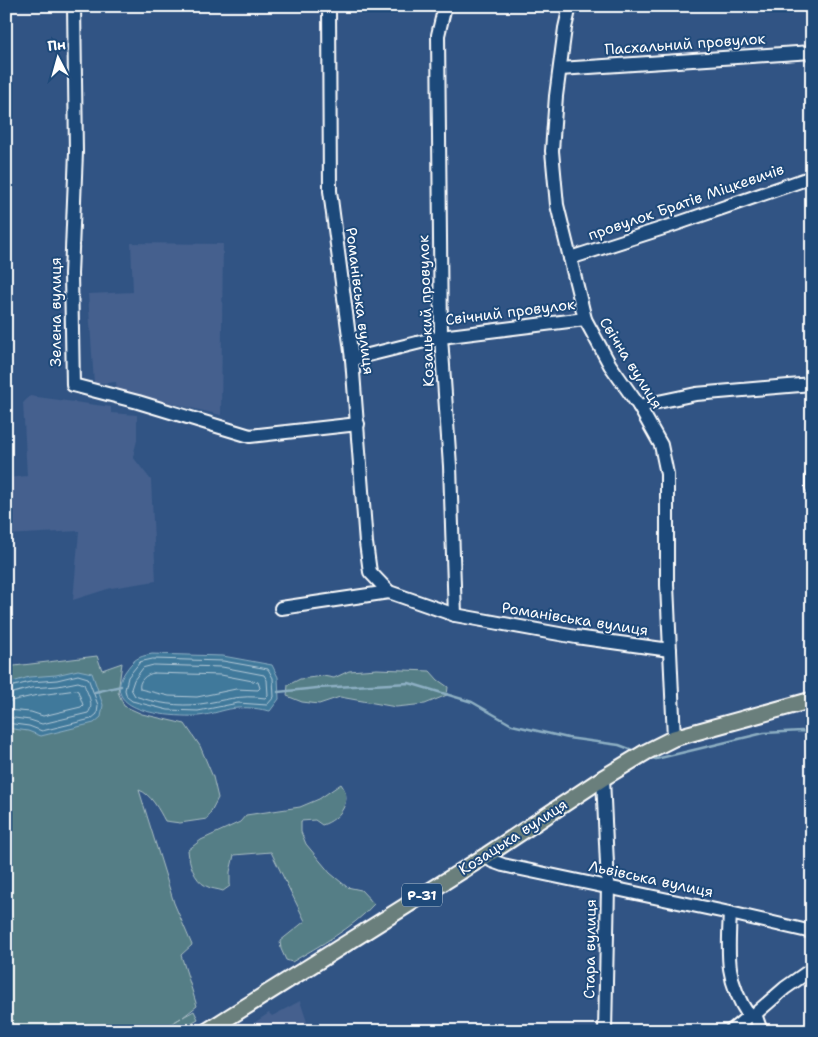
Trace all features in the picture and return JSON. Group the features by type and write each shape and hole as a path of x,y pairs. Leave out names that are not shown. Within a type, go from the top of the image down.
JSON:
{"main road":[{"name":"Козацька вулиця","path":"206,1031 487,855 602,778 641,755 674,738 812,700"}],"street":[{"name":"Зелена вулиця","path":"74,6 76,152 71,274 73,385 138,402 250,436 358,424"},
{"name":"Романівська вулиця","path":"329,6 330,191 352,359 366,543 370,572 390,592 456,615 576,637 670,650"},
{"name":"Козацький провулок","path":"445,6 438,35 441,337 450,466 456,615"},
{"name":"Свічна вулиця","path":"570,6 565,28 552,151 557,205 585,319 610,365 640,406 661,445 667,474 667,585 674,738"},
{"name":"Пасхальний провулок","path":"560,69 812,52"},
{"name":"провулок Братів Міцкевичів","path":"570,258 812,177"},
{"name":"Свічний провулок","path":"352,359 441,337 585,319"},
{"path":"640,406 696,394 812,384"},
{"path":"812,477 812,488"},
{"name":"Романівська вулиця","path":"281,608 390,592"},
{"name":"Стара вулиця","path":"602,778 608,886 605,1031"},
{"name":"Львівська вулиця","path":"487,855 492,861 504,865 608,886 812,932"},
{"path":"730,913 728,949 730,976 736,992 761,1031"},
{"path":"731,1031 812,969"}],"shaded area":[{"path":"131,243 223,244 221,415 117,391 116,382 94,384 88,294 133,292"},
{"path":"30,396 111,407 111,413 137,415 137,440 133,457 151,480 156,581 111,588 73,600 79,531 6,535 6,478 27,476 23,403"},
{"path":"300,1001 310,1031 242,1031 269,1013 272,1016"}],"green space":[{"path":"97,656 102,670 122,663 118,692 124,706 142,714 185,724 200,746 213,777 218,798 207,819 180,823 165,821 151,799 139,790 174,903 192,945 181,955 197,1006 183,1017 194,1011 198,1019 177,1031 160,1031 181,1018 158,1031 6,1031 6,667"},
{"path":"377,669 430,671 448,687 447,695 425,704 396,707 340,697 319,704 302,702 287,696 288,685 300,679 323,676 334,678 349,671"},
{"path":"341,784 345,790 346,797 343,809 339,814 322,825 315,820 301,821 301,832 306,844 330,873 347,887 361,890 374,904 346,929 292,962 286,960 280,941 305,921 271,852 234,855 230,872 230,886 223,891 208,887 198,880 191,866 188,850 201,840 240,822 246,815 300,807 319,799"}],"water":[{"path":"152,654 223,656 272,665 278,677 279,699 270,711 234,708 198,716 187,716 158,714 143,710 130,705 122,697 119,686 125,672 134,661"},
{"path":"78,670 92,673 103,705 101,717 94,723 41,736 28,731 6,728 6,684 29,677 56,675"}],"waterway":[{"path":"278,692 409,683 472,702 512,725 568,738 619,745 635,751"},
{"path":"95,692 121,686"},
{"path":"649,757 656,759 764,733 802,731 812,733"}]}
